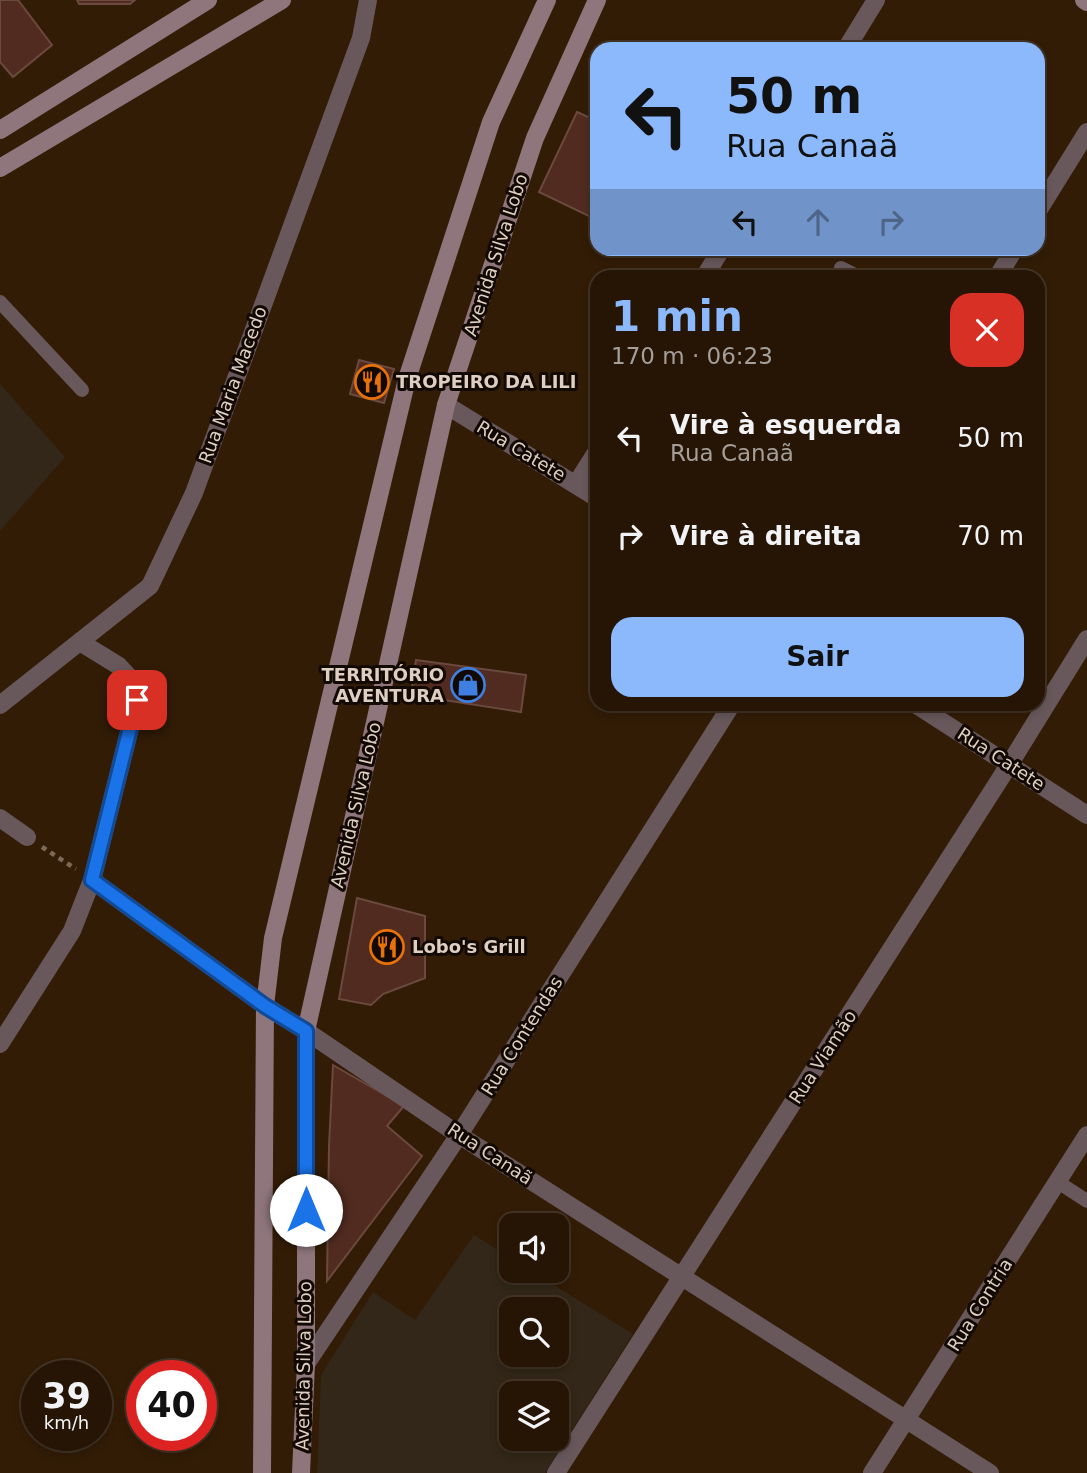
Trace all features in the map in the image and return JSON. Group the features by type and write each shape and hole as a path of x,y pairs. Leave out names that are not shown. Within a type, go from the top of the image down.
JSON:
{"street":[{"path":"0,130 208,0"},
{"path":"0,168 282,0"},
{"name":"Rua Maria Macedo","path":"0,705 150,586 194,493 361,38 368,0"},
{"path":"262,1473 265,1006 272,939 407,379 491,122 547,0"},
{"name":"Avenida Silva Lobo","path":"301,1473 306,1364 306,1031 446,405 535,138 597,0"},
{"path":"850,42 876,0"},
{"path":"1045,200 1087,132"},
{"name":"Rua Catete","path":"446,405 590,494"},
{"path":"576,485 590,462"},
{"name":"Rua Viamão","path":"1045,708 1087,639"},
{"path":"0,1044 72,931 92,880 137,700 132,680 119,666 80,642"},
{"name":"Rua Contendas","path":"306,1364 460,1135 728,711"},
{"name":"Rua Catete","path":"926,711 1087,815"},
{"name":"Rua Viamão","path":"555,1473 1043,711"},
{"path":"0,818 27,837"},
{"name":"Rua Canaã","path":"92,880 265,1006 460,1135 990,1473"},
{"name":"Rua Contria","path":"872,1473 1087,1136"}],"lane":[{"path":"841,268 845,270"},
{"path":"0,302 82,390"},
{"path":"1058,1182 1087,1201"}],"path":[{"path":"27,837 92,880"}],"shaded area":[{"path":"0,384 65,457 0,531"},
{"path":"474,1235 499,1251 499,1283 550,1283 633,1334 569,1435 569,1381 499,1381 499,1451 559,1451 545,1473 317,1473 321,1375 373,1292 415,1320"}],"building":[{"path":"0,0 18,0 52,45 13,77 0,62"},
{"path":"77,0 135,0 130,4 79,4"},
{"path":"577,112 590,118 590,217 539,192"},
{"name":"TROPEIRO DA LILI","path":"359,360 394,369 384,403 350,394"},
{"name":"TERRITÓRIO AVENTURA","path":"416,660 526,675 521,712 411,695"},
{"name":"Lobo's Grill","path":"357,898 425,916 425,978 383,994 371,1005 339,999"},
{"path":"333,1065 404,1106 387,1126 422,1156 327,1281 329,1146"}],"place":[{"name":"TROPEIRO DA LILI","path":"372,382"},
{"name":"TERRITÓRIO AVENTURA","path":"468,685"},
{"name":"Lobo's Grill","path":"387,947"}],"route":[{"path":"137,700 92,880 265,1006 306,1031 306,1210"}]}
